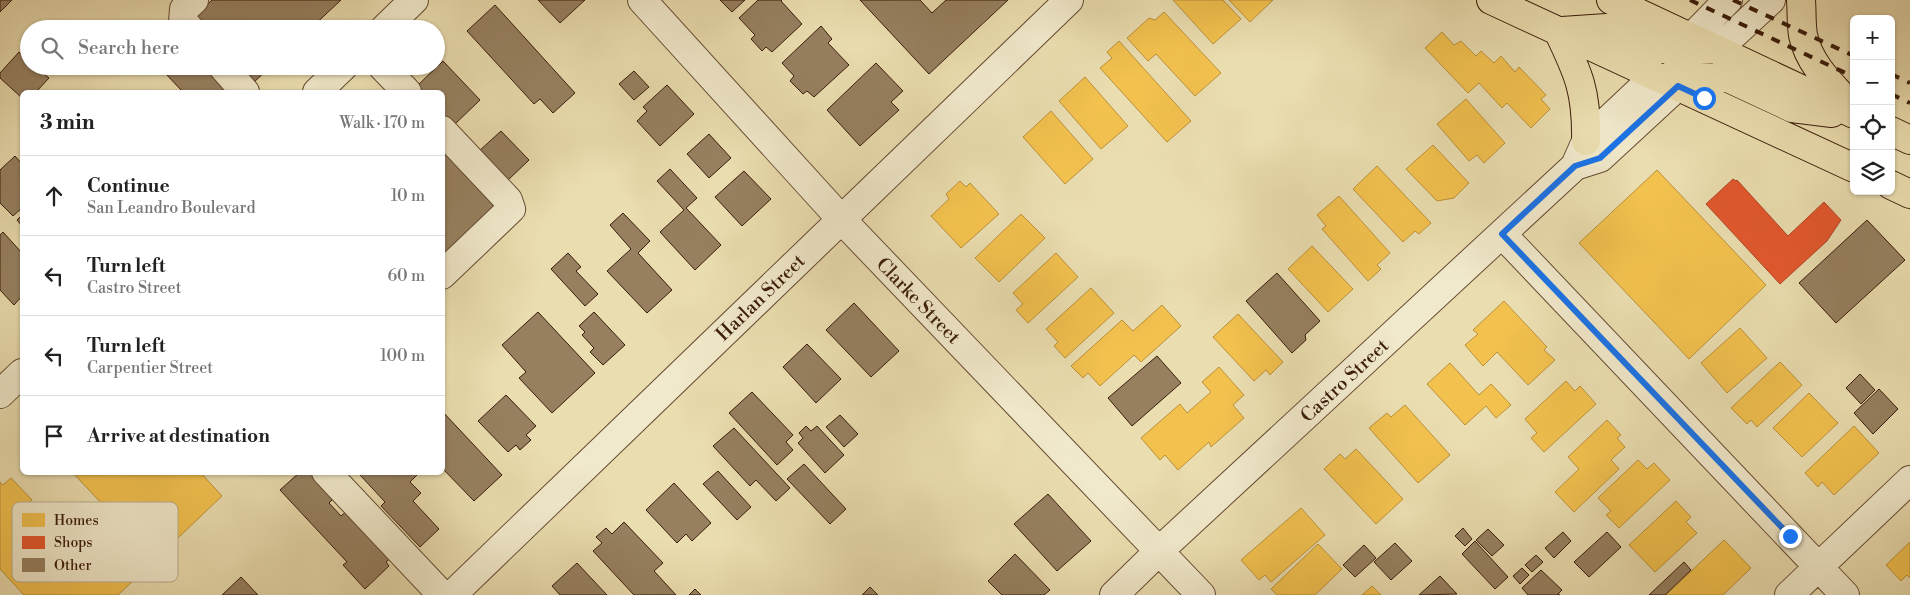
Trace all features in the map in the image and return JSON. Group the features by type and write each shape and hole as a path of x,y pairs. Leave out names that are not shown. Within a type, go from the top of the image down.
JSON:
{"main road":[{"path":"1491,0 1850,166"},
{"path":"1611,0 1850,113"},
{"path":"1801,0 1804,36 1812,58 1821,73 1850,105"},
{"path":"1558,31 1607,28 1652,49 1718,49"},
{"path":"1558,31 1576,68 1584,97 1586,141"},
{"path":"1667,81 1728,78 1792,108 1850,115"},
{"path":"1895,133 1910,140"},
{"path":"1895,187 1910,194"}],"street":[{"path":"183,20 184,10 194,0"},
{"name":"Clarke Street","path":"642,0 841,219 1201,595"},
{"name":"Harlan Street","path":"452,595 1069,0"},
{"path":"1692,37 1728,0"},
{"path":"1718,49 1771,0"},
{"path":"392,20 409,2"},
{"path":"230,75 243,90"},
{"path":"319,90 335,75"},
{"path":"391,75 405,90"},
{"name":"Castro Street","path":"1114,595 1158,552 1575,166 1586,141 1667,81"},
{"name":"Castro Street","path":"1575,166 1600,158 1667,81"},
{"path":"445,133 508,200 511,209 445,272"},
{"path":"1502,234 1845,595"},
{"path":"0,394 20,375"},
{"path":"329,475 442,595"},
{"path":"1790,595 1910,480"}],"building: Homes":[{"path":"1173,0 1223,0 1241,19 1213,44"},
{"path":"1229,0 1273,0 1250,22"},
{"path":"1164,12 1221,73 1195,96 1156,54 1148,61 1127,38 1149,18 1155,20"},
{"path":"1442,32 1454,45 1461,41 1476,56 1481,51 1494,63 1501,56 1515,72 1519,67 1546,95 1541,99 1550,109 1531,128 1507,103 1502,108 1479,83 1468,93 1425,48"},
{"path":"1119,41 1191,121 1167,142 1100,68 1112,58 1107,52"},
{"path":"1085,77 1128,126 1101,149 1059,101"},
{"path":"1466,99 1505,143 1484,163 1477,155 1469,161 1437,124"},
{"path":"1051,111 1093,159 1065,184 1023,137"},
{"path":"1433,145 1469,183 1454,198 1437,201 1406,169"},
{"path":"1377,166 1431,223 1419,234 1415,231 1403,242 1353,189"},
{"path":"1657,170 1766,285 1689,359 1579,243"},
{"path":"960,181 966,187 970,183 999,214 961,248 931,216 949,199 946,194"},
{"path":"1339,196 1390,253 1377,265 1381,269 1368,281 1322,229 1326,226 1317,215"},
{"path":"1021,214 1045,238 999,282 975,258"},
{"path":"1312,246 1353,289 1328,312 1288,269"},
{"path":"1056,253 1078,277 1028,323 1016,310 1023,304 1013,293"},
{"path":"1091,288 1114,313 1065,358 1054,346 1058,342 1046,329"},
{"path":"1504,301 1547,347 1544,350 1555,360 1528,385 1497,352 1483,366 1465,345 1478,334 1473,330"},
{"path":"1162,305 1181,326 1141,362 1134,355 1100,386 1088,373 1083,378 1071,366 1122,320 1133,331"},
{"path":"1238,314 1283,362 1270,375 1266,370 1254,381 1213,337"},
{"path":"1740,328 1767,358 1727,393 1701,363"},
{"path":"1780,362 1802,385 1757,427 1751,420 1747,424 1731,408"},
{"path":"1450,363 1479,395 1491,384 1511,405 1496,418 1486,406 1465,425 1427,384"},
{"path":"1219,367 1244,395 1233,405 1244,418 1211,447 1209,442 1178,470 1165,455 1160,460 1141,438 1180,404 1187,413 1211,392 1202,382"},
{"path":"1566,381 1575,391 1580,386 1596,404 1544,452 1531,438 1537,433 1525,419"},
{"path":"1809,393 1838,423 1802,457 1773,428"},
{"path":"1405,405 1450,455 1418,483 1369,428 1387,413 1391,417"},
{"path":"1607,420 1621,435 1617,438 1625,447 1611,460 1619,469 1574,512 1555,492 1579,469 1568,457"},
{"path":"1854,426 1879,453 1834,495 1822,482 1818,487 1805,473"},
{"path":"1356,449 1403,499 1376,524 1324,469 1340,454 1345,459"},
{"path":"1638,460 1647,469 1654,463 1670,480 1619,528 1606,515 1611,511 1598,498"},
{"path":"75,475 203,475 222,496 178,538 178,502 100,502"},
{"path":"11,478 32,500 30,502 12,502 12,582 0,569 0,482 3,485"},
{"path":"1676,501 1691,517 1686,522 1697,533 1655,572 1629,545"},
{"path":"1301,508 1325,535 1271,582 1265,575 1259,580 1241,560"},
{"path":"1724,540 1751,568 1723,595 1666,595"},
{"path":"1910,542 1910,578 1907,575 1901,581 1886,565"},
{"path":"1318,544 1342,569 1315,595 1277,595 1271,589"},
{"path":"12,582 132,582 118,595 24,595"},
{"path":"1372,586 1381,595 1362,595"}],"building: Shops":[{"path":"1733,179 1737,180 1788,236 1824,202 1841,220 1827,241 1780,284 1706,204"}],"building: Other":[{"path":"0,0 12,0 0,12"},
{"path":"212,0 341,0 320,20 191,20"},
{"path":"538,0 585,0 560,23"},
{"path":"720,0 745,0 732,12"},
{"path":"758,0 782,0 802,24 772,52 766,47 762,51 751,39 755,35 739,18"},
{"path":"860,0 920,0 932,13 946,0 1008,0 929,74"},
{"path":"495,5 575,93 553,113 540,99 534,104 467,31"},
{"path":"821,26 832,39 828,43 849,65 814,97 807,91 803,94 790,81 794,76 782,63"},
{"path":"19,52 20,75 46,75 49,78 38,90 20,90 20,96 0,78 0,73"},
{"path":"445,63 480,100 454,125 445,117 445,90 420,90 416,87 428,75 445,75"},
{"path":"876,63 903,91 891,102 899,110 860,146 827,110"},
{"path":"634,71 649,87 634,100 619,84"},
{"path":"167,75 219,75 229,90 181,90"},
{"path":"242,75 262,75 251,85"},
{"path":"667,85 694,114 660,146 637,121 647,111 643,107"},
{"path":"501,131 529,160 507,181 478,152"},
{"path":"709,134 731,158 709,178 687,154"},
{"path":"445,153 475,185 481,179 502,202 445,254"},
{"path":"15,156 20,162 20,210 13,216 0,203 0,170"},
{"path":"670,169 697,198 686,208 721,245 695,270 660,232 684,210 657,181"},
{"path":"744,171 771,199 742,226 715,197"},
{"path":"623,213 650,241 638,253 672,290 647,313 607,271 631,249 610,225"},
{"path":"1867,220 1905,260 1836,323 1799,283"},
{"path":"3,232 20,251 20,298 14,305 0,290 0,235"},
{"path":"568,253 581,267 576,271 598,294 585,306 551,269"},
{"path":"1277,273 1320,321 1305,335 1306,340 1292,353 1246,301"},
{"path":"854,303 899,351 871,377 826,330"},
{"path":"538,312 595,373 552,413 519,378 526,372 502,345"},
{"path":"594,312 625,345 603,365 590,352 594,348 582,335 585,332 579,326"},
{"path":"807,344 841,379 816,403 783,367"},
{"path":"1157,356 1181,383 1132,426 1108,398"},
{"path":"1860,374 1875,390 1861,404 1846,388"},
{"path":"1879,389 1898,409 1873,434 1854,413"},
{"path":"752,392 793,435 786,442 793,450 777,465 729,413"},
{"path":"506,395 536,426 526,435 531,440 520,450 516,445 508,452 478,421"},
{"path":"445,414 502,475 474,501 445,471"},
{"path":"840,415 858,434 844,447 826,427"},
{"path":"806,426 811,431 817,426 844,455 825,473 798,443 803,438 799,433"},
{"path":"734,428 790,488 776,501 756,480 750,486 713,446"},
{"path":"804,464 846,509 830,524 787,479"},
{"path":"718,471 751,507 737,520 703,484"},
{"path":"297,475 317,475 336,496 329,503 341,516 347,511 391,558 386,562 389,566 365,589 343,565 347,562 280,490"},
{"path":"360,475 417,475 410,482 421,493 413,501 439,529 420,547 381,506 385,502"},
{"path":"674,483 711,523 692,541 686,534 677,543 646,510"},
{"path":"1048,494 1091,541 1057,571 1014,524"},
{"path":"624,522 663,563 654,571 676,595 634,595 593,551 602,543 596,537 606,528 612,534"},
{"path":"1463,528 1472,539 1465,546 1455,536"},
{"path":"1488,529 1504,545 1492,556 1476,540"},
{"path":"1563,532 1571,541 1554,558 1545,548"},
{"path":"1607,532 1621,547 1589,577 1574,562"},
{"path":"1475,541 1508,577 1495,589 1462,554"},
{"path":"1395,543 1412,561 1391,580 1374,562"},
{"path":"1364,545 1376,558 1355,577 1343,565"},
{"path":"1015,554 1050,590 1044,595 1002,595 988,581"},
{"path":"1536,555 1543,562 1532,572 1525,565"},
{"path":"1684,562 1691,570 1665,595 1649,595"},
{"path":"577,563 607,595 560,595 552,586"},
{"path":"1522,568 1529,575 1520,584 1513,576"},
{"path":"1541,570 1562,590 1558,594 1560,595 1528,595 1522,588"},
{"path":"1440,576 1457,594 1419,595"},
{"path":"241,577 258,595 222,595"},
{"path":"870,587 878,595 862,595"},
{"path":"695,589 701,595 689,595"}],"railway":[{"path":"1690,0 1850,75"},
{"path":"1733,0 1850,54"},
{"path":"1895,76 1910,83"},
{"path":"1895,96 1910,103"}],"route":[{"path":"1704,98 1678,86 1600,158 1575,166 1502,234 1790,536"}]}
